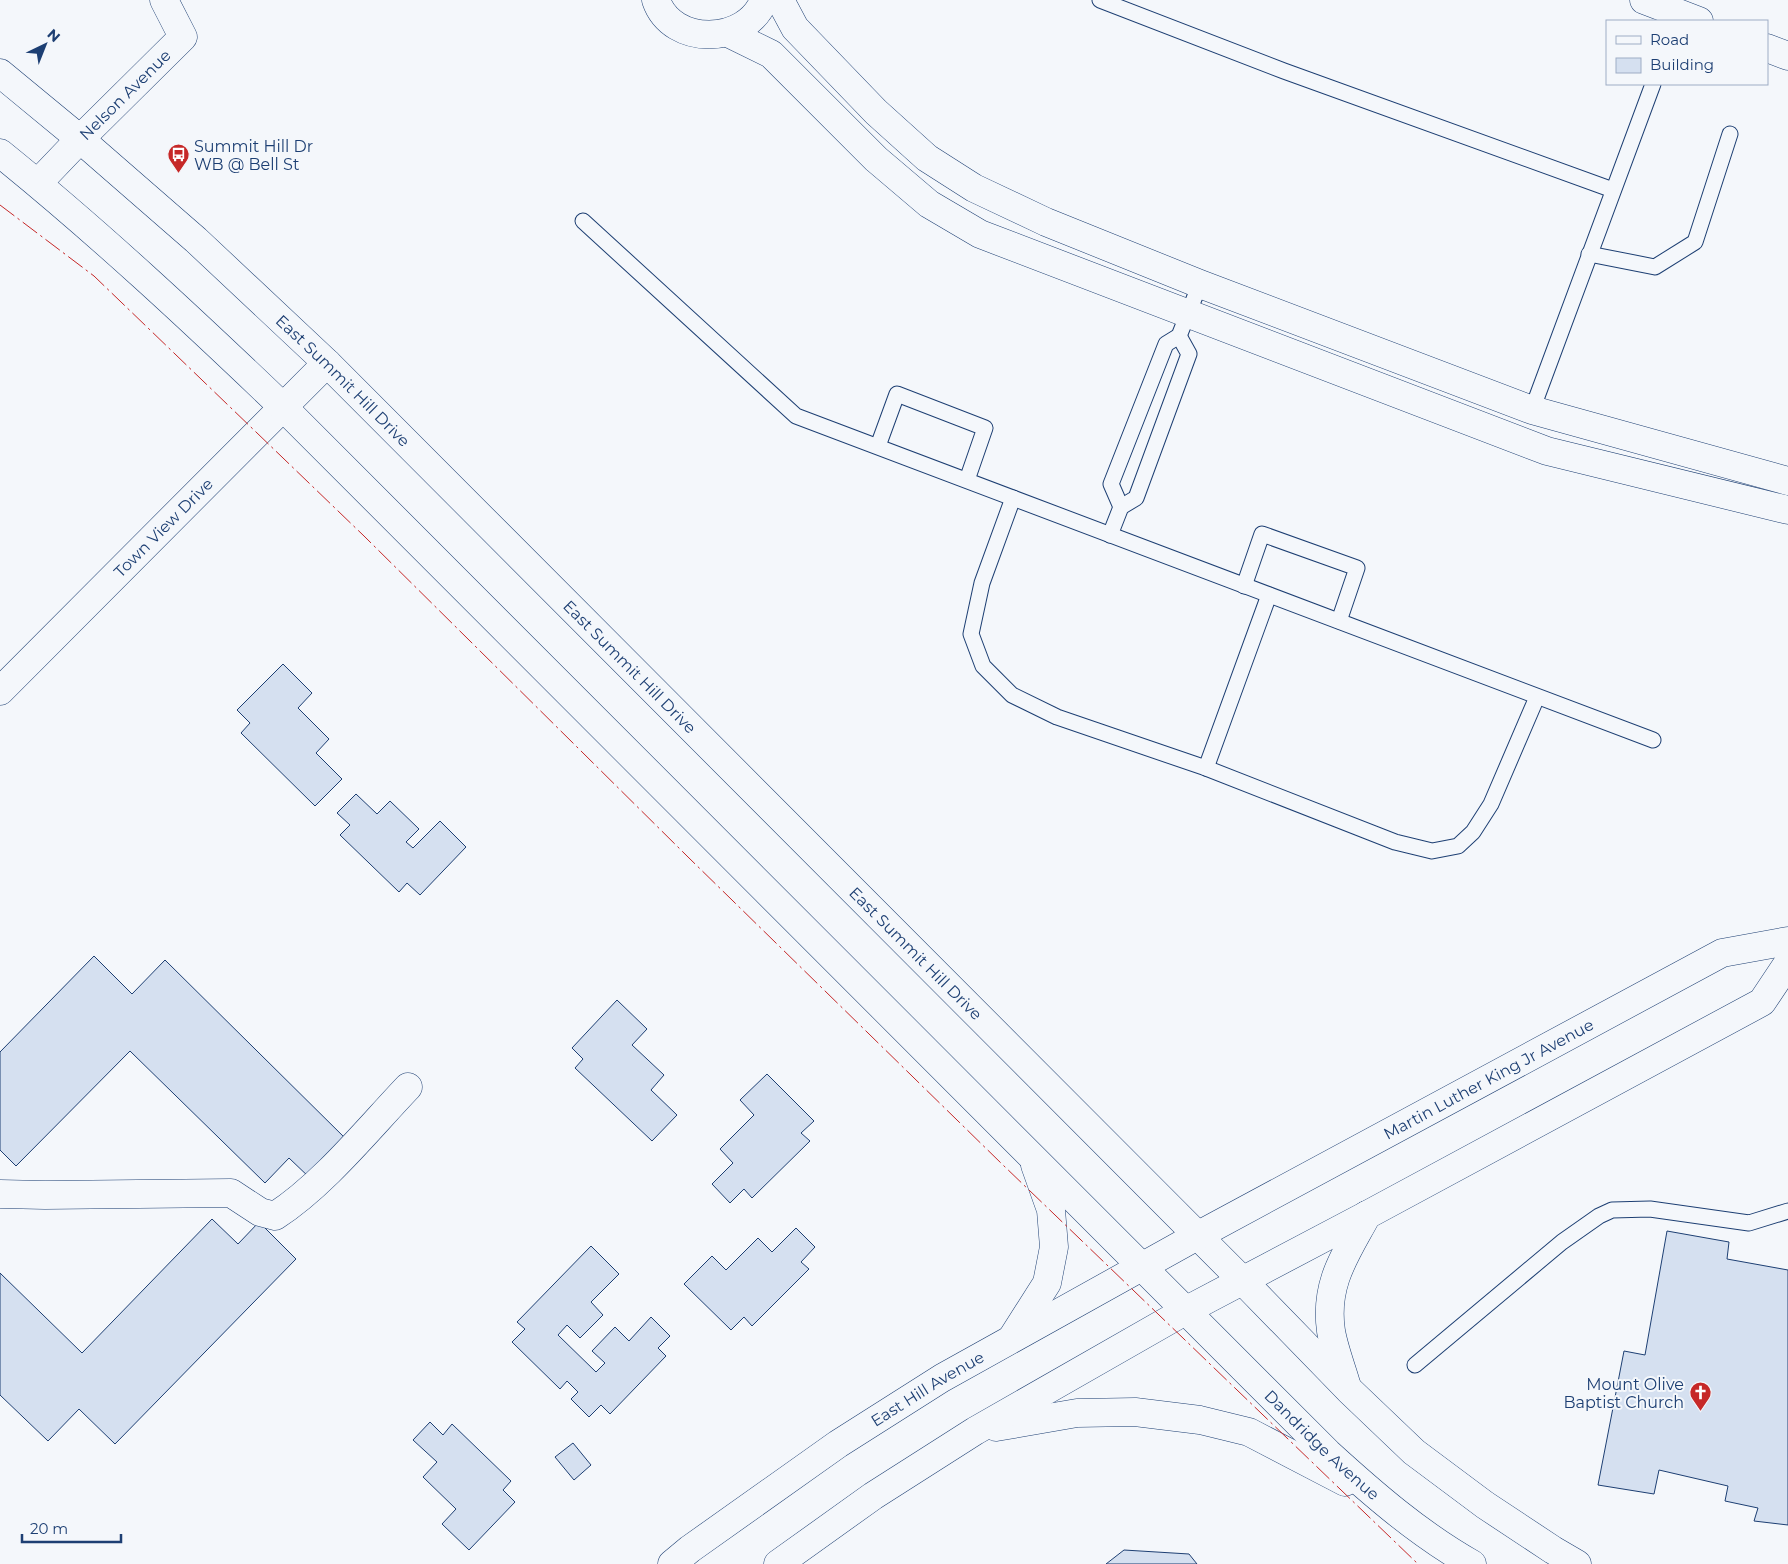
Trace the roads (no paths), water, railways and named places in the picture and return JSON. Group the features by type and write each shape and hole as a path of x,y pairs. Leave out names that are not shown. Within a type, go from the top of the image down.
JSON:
{"main road":[{"name":"Nelson Avenue","path":"38,183 183,37 164,0"},
{"path":"656,0 657,5 670,20 688,31 708,36 728,33 747,23 761,8 764,0"},
{"path":"780,0 796,28 876,112 927,158 974,188 1046,222 1200,284 1532,410 1788,481"},
{"path":"1644,0 1685,19"},
{"path":"728,33 771,54 876,159 929,204 980,234 1184,325 1547,451 1788,510"},
{"path":"1768,48 1788,56"},
{"name":"East Summit Hill Drive","path":"0,73 80,139 203,246 327,363 1242,1280 1349,1390"},
{"path":"0,153 38,183 155,286 284,408 1185,1311"},
{"name":"Town View Drive","path":"0,691 327,363"},
{"name":"Martin Luther King Jr Avenue","path":"1197,1236 1722,953 1788,941"},
{"path":"778,1564 873,1496 975,1431 1185,1311 1368,1215 1762,1002 1788,964"},
{"path":"0,1194 231,1193 260,1212 275,1216 293,1205 327,1173 408,1087"},
{"path":"1010,1340 1047,1282 1054,1247 1051,1210 1032,1156"},
{"path":"1368,1215 1340,1265 1330,1297 1331,1331 1349,1390 1414,1452 1485,1505 1577,1564"},
{"name":"East Hill Avenue","path":"672,1564 690,1549 838,1444 942,1378 1197,1236"},
{"name":"Dandridge Avenue","path":"1185,1311 1328,1453 1377,1498 1454,1554 1472,1564"},
{"path":"975,1431 1077,1413 1134,1412 1200,1420 1249,1432 1377,1498"}],"lane":[{"path":"1100,0 1284,71 1613,190"},
{"path":"1532,410 1653,85"},
{"path":"1589,254 1655,268 1695,242 1730,134"},
{"path":"583,221 796,416 1653,740"},
{"path":"1121,507 1111,484 1166,344 1184,325 1200,284"},
{"path":"1110,536 1121,507 1136,498 1190,354 1184,325"},
{"path":"878,446 897,394 985,428 967,480"},
{"path":"1013,498 982,583 971,634 983,666 1012,695 1057,717 1206,768 1395,842 1432,851 1458,846 1473,832 1491,804 1537,697"},
{"path":"1244,586 1262,534 1357,568 1339,621"},
{"path":"1206,768 1269,595"},
{"path":"1415,1365 1562,1242 1599,1216 1612,1210 1650,1209 1749,1223 1788,1211"}],"place":[{"name":"Summit Hill Dr WB @ Bell St","path":"178,174"},
{"name":"Mount Olive Baptist Church","path":"1700,1412"}]}
